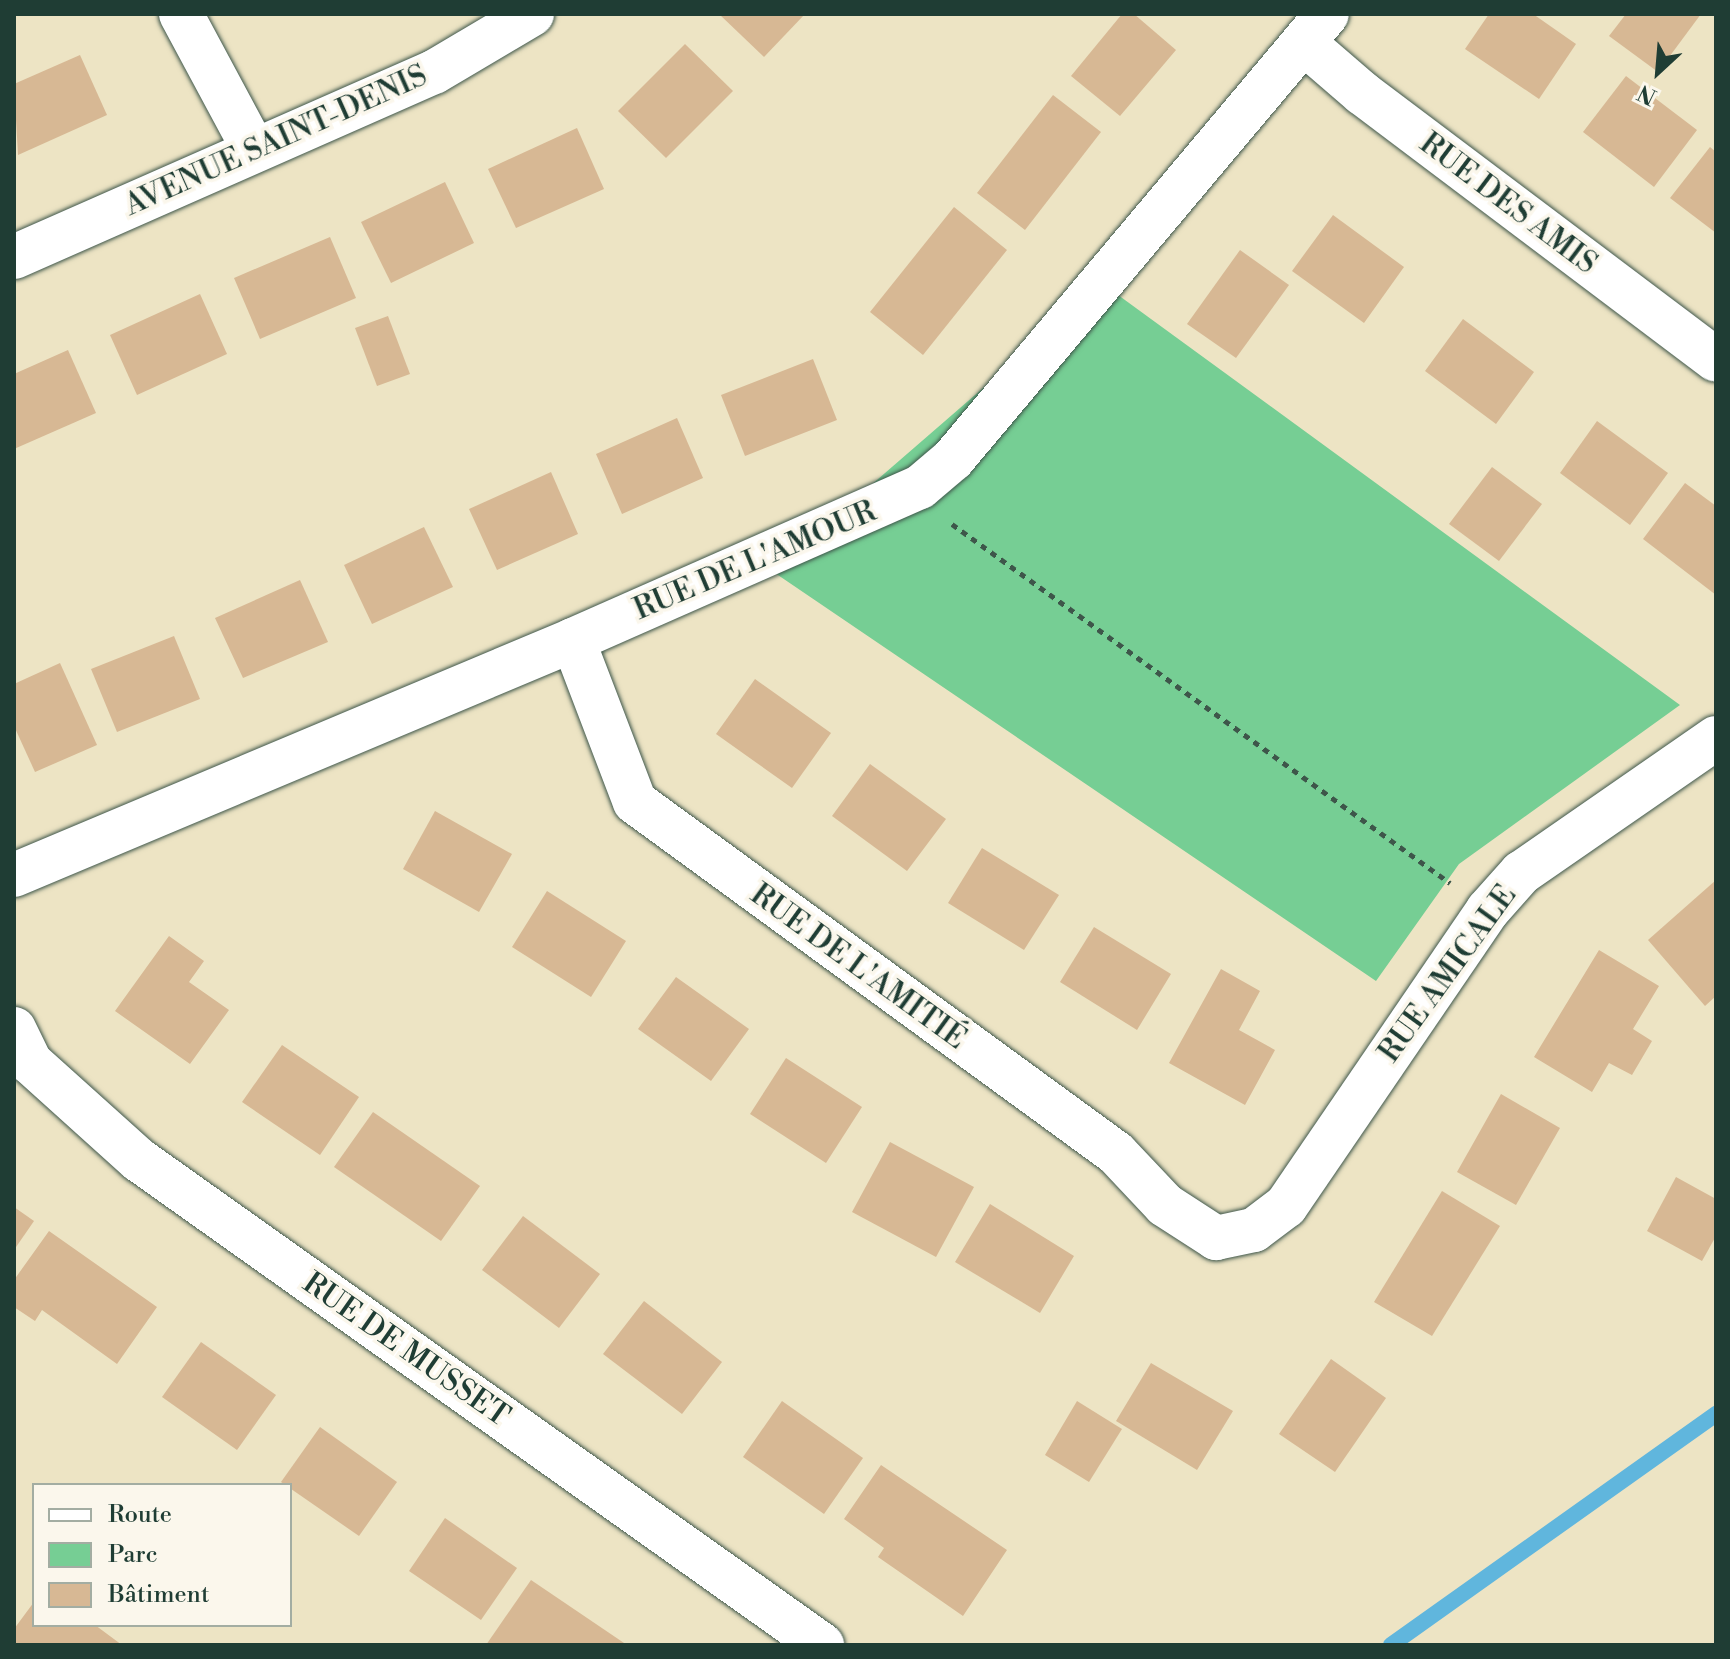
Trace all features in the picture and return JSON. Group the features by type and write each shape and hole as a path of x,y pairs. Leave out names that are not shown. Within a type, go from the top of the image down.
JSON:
{"street":[{"path":"181,14 253,148"},
{"name":"AVENUE SAINT-DENIS","path":"14,257 253,148 434,72 532,14"},
{"name":"RUE DES AMIS","path":"1315,28 1362,93 1716,360"},
{"name":"RUE DE L'AMOUR","path":"14,875 573,640 900,498 953,459 1315,28"},
{"name":"RUE DE L'AMITIÉ","path":"573,640 635,802 1116,1153 1165,1205 1216,1238"},
{"name":"RUE AMICALE","path":"1216,1238 1254,1230 1286,1206 1488,910 1521,873 1716,738"},
{"name":"RUE DE MUSSET","path":"14,1029 30,1062 139,1160 822,1645"}],"path":[{"path":"951,523 1457,888"}],"green space":[{"path":"1103,284 1680,705 1459,864 1376,981 772,571"}],"building":[{"path":"719,14 805,14 764,57"},
{"path":"1122,14 1134,14 1176,50 1120,116 1071,76"},
{"path":"1489,14 1533,14 1576,44 1539,99 1465,49"},
{"path":"1626,14 1701,14 1658,72 1609,36"},
{"path":"685,44 733,91 666,158 618,111"},
{"path":"80,55 107,115 18,155 14,84"},
{"path":"1626,76 1697,130 1654,187 1583,132"},
{"path":"1053,95 1101,132 1025,230 977,193"},
{"path":"577,128 604,189 516,228 488,169"},
{"path":"1710,147 1716,152 1716,233 1670,198"},
{"path":"445,182 474,243 391,283 361,222"},
{"path":"954,207 1007,250 923,355 870,312"},
{"path":"1333,215 1404,267 1364,323 1292,271"},
{"path":"330,237 356,298 260,339 234,278"},
{"path":"1240,250 1289,285 1236,358 1187,324"},
{"path":"200,294 227,354 137,395 110,335"},
{"path":"388,316 410,374 377,386 355,328"},
{"path":"1463,319 1534,372 1496,424 1425,371"},
{"path":"68,350 96,413 14,449 14,374"},
{"path":"813,359 837,420 745,456 721,395"},
{"path":"677,418 703,478 622,514 596,454"},
{"path":"1597,421 1668,473 1630,525 1560,473"},
{"path":"1492,467 1542,504 1499,561 1449,524"},
{"path":"551,472 578,534 497,570 469,509"},
{"path":"1685,483 1716,506 1716,595 1643,539"},
{"path":"424,527 453,587 372,624 344,565"},
{"path":"300,580 328,642 243,678 215,618"},
{"path":"174,636 200,699 117,732 91,669"},
{"path":"60,663 97,745 35,772 14,726 14,684"},
{"path":"755,679 831,733 792,788 716,734"},
{"path":"870,764 946,819 907,871 832,816"},
{"path":"435,811 512,854 479,912 403,869"},
{"path":"982,848 1059,895 1024,950 948,903"},
{"path":"1716,880 1716,996 1705,1006 1648,940"},
{"path":"547,891 626,941 591,997 512,947"},
{"path":"1094,927 1171,974 1137,1030 1060,982"},
{"path":"169,936 204,961 189,982 229,1010 190,1064 115,1011"},
{"path":"1599,950 1659,986 1633,1029 1652,1041 1632,1075 1609,1063 1592,1092 1534,1057"},
{"path":"1221,969 1260,991 1239,1030 1275,1050 1245,1105 1169,1063"},
{"path":"676,977 749,1029 711,1081 638,1029"},
{"path":"282,1045 359,1097 320,1155 242,1102"},
{"path":"786,1058 862,1107 826,1163 750,1114"},
{"path":"1501,1094 1560,1128 1516,1205 1457,1172"},
{"path":"373,1112 480,1186 441,1241 334,1167"},
{"path":"890,1142 974,1187 936,1257 852,1212"},
{"path":"1676,1177 1716,1199 1716,1236 1702,1261 1647,1231"},
{"path":"1442,1191 1500,1226 1432,1336 1374,1302"},
{"path":"990,1204 1074,1256 1040,1313 955,1262"},
{"path":"14,1207 34,1221 14,1250"},
{"path":"523,1216 600,1274 559,1328 482,1270"},
{"path":"49,1231 157,1307 117,1364 42,1310 35,1321 14,1307 14,1280"},
{"path":"644,1301 722,1362 682,1414 603,1354"},
{"path":"201,1342 276,1395 237,1450 162,1397"},
{"path":"1331,1359 1386,1398 1335,1472 1279,1434"},
{"path":"1151,1363 1233,1411 1197,1470 1116,1421"},
{"path":"782,1401 863,1458 824,1514 743,1457"},
{"path":"1077,1401 1122,1429 1089,1482 1045,1455"},
{"path":"320,1427 397,1482 359,1536 292,1490 292,1483 281,1482"},
{"path":"881,1465 1007,1550 963,1616 878,1557 884,1548 844,1519"},
{"path":"445,1518 517,1568 481,1620 409,1571"},
{"path":"531,1580 627,1645 486,1645"},
{"path":"32,1605 32,1627 98,1627 122,1645 14,1645 14,1629"}],"waterway":[{"path":"1391,1645 1716,1414"}]}
